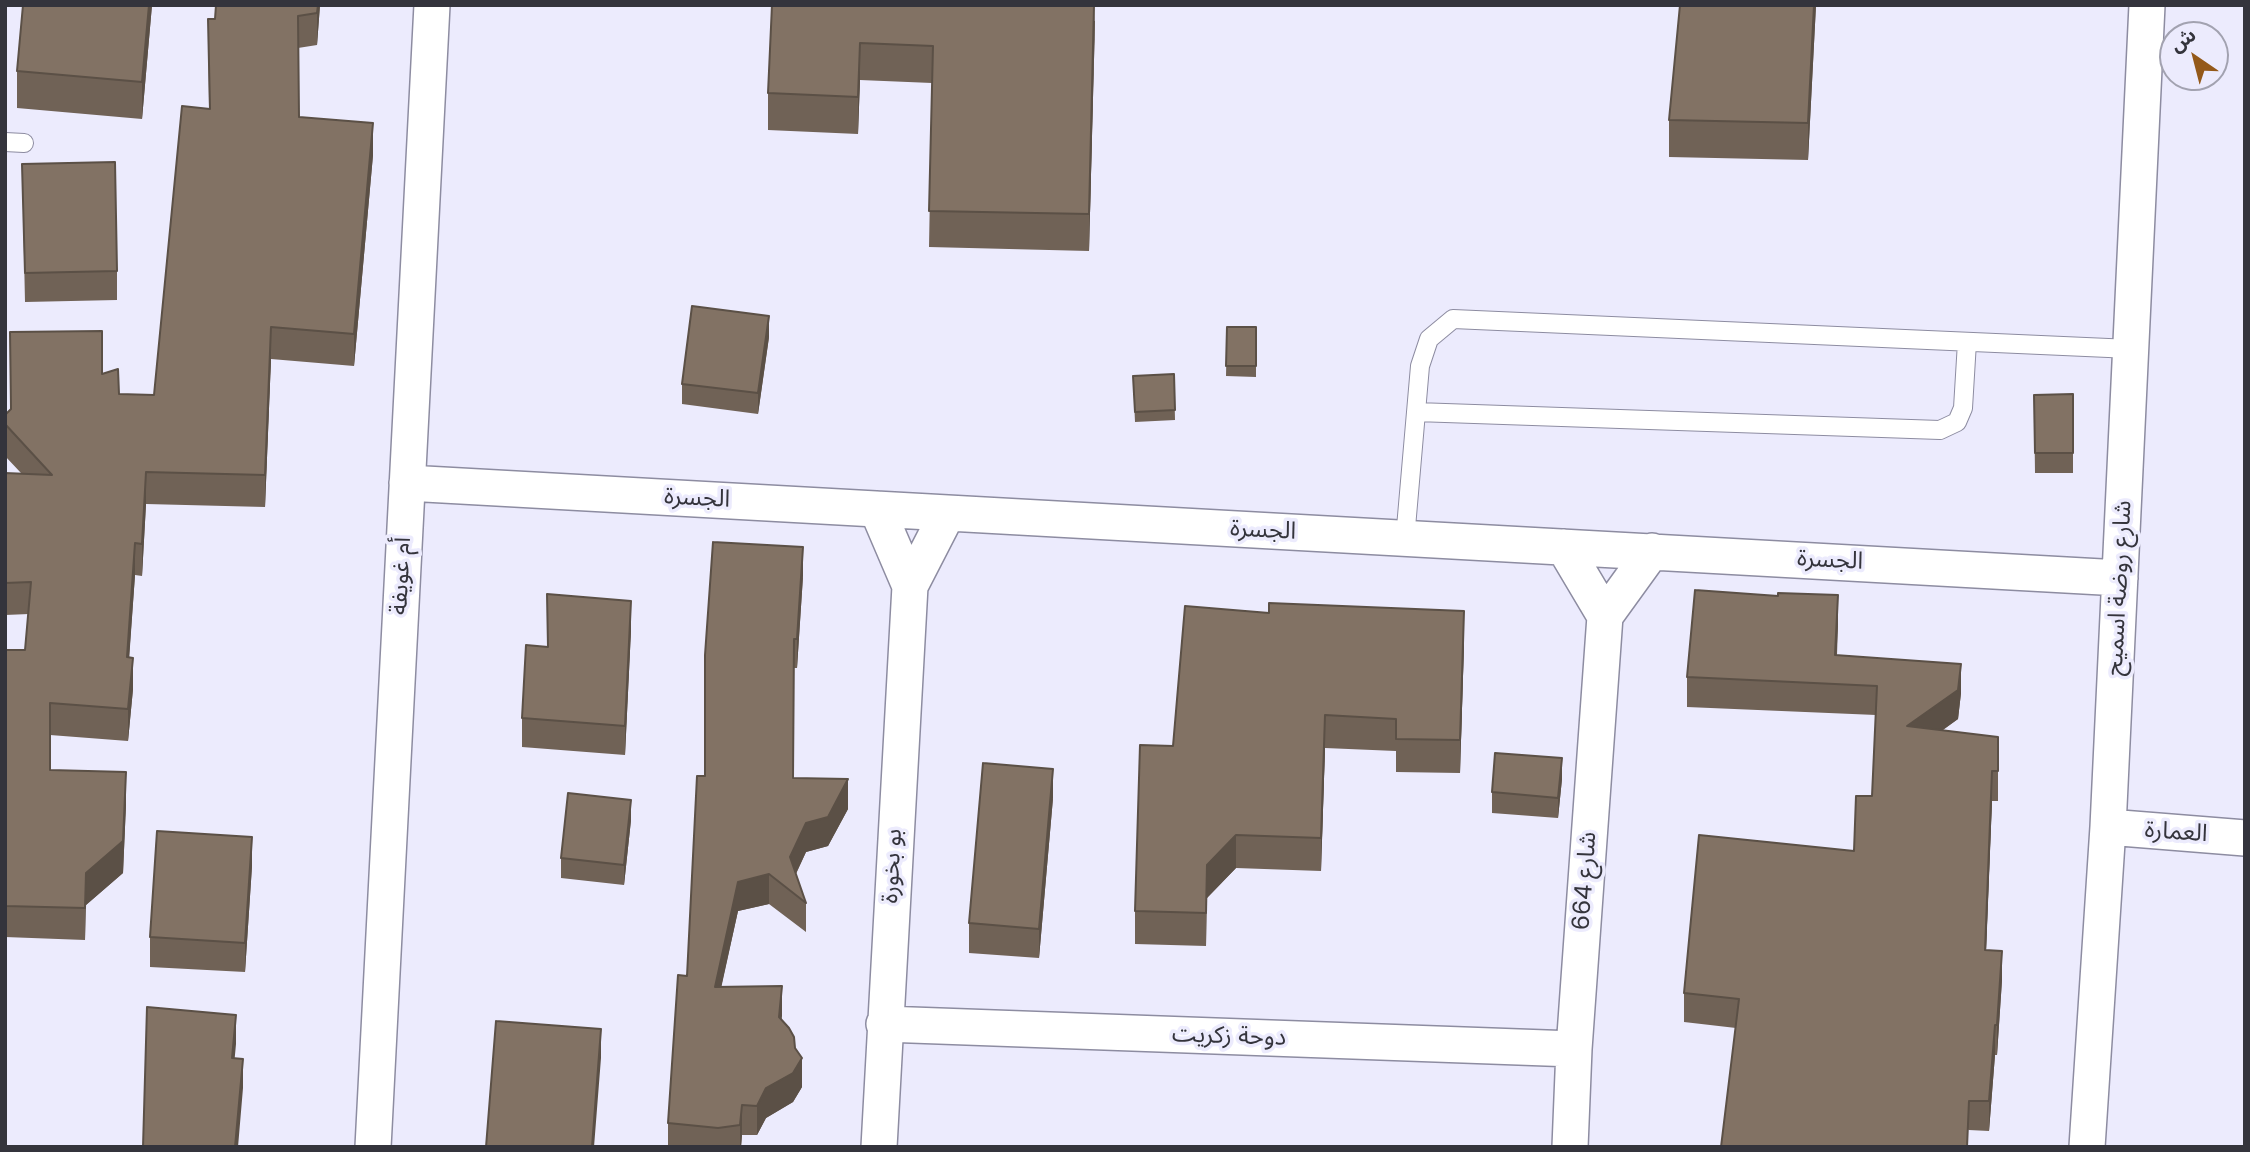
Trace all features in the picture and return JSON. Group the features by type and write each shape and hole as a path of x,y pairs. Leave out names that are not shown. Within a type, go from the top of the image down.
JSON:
{"street":[{"name":"أم غويفة","path":"373,1147 432,5"},
{"name":"شارع روضة اسميح","path":"2087,1147 2108,827 2149,13"},
{"name":"الجسرة","path":"407,483 2120,578"},
{"name":"بو بخورة","path":"877,509 910,586"},
{"name":"بو بخورة","path":"879,1147 910,586 947,514"},
{"path":"1564,547 1605,616 1651,551"},
{"name":"شارع 664","path":"1570,1147 1574,1049 1605,616"},
{"name":"العمارة","path":"2108,827 2245,838"},
{"name":"دوحة زكريت","path":"884,1024 1574,1049"}],"lane":[{"path":"5,142 24,143"},
{"path":"1405,539 1420,366 1429,339 1453,319 2131,349"},
{"path":"1416,412 1940,430 1957,422 1963,408 1967,342"}],"building":[{"path":"23,5 149,5 142,82 17,71"},
{"path":"216,5 318,5 317,13 298,16 299,117 373,123 354,334 271,327 265,475 146,472 142,544 135,543 127,657 133,658 128,709 50,703 50,770 126,772 123,841 86,873 85,908 5,906 5,650 25,650 31,582 5,583 5,473 52,475 5,424 5,415 11,409 10,332 102,331 102,374 118,369 119,394 154,395 182,106 210,109 208,19 215,19"},
{"path":"772,5 1094,5 1089,214 929,211 933,46 860,43 858,97 768,93"},
{"path":"1680,5 1814,5 1808,123 1669,120"},
{"path":"115,162 117,271 25,273 22,164"},
{"path":"692,306 769,316 758,393 682,384"},
{"path":"1227,327 1256,327 1256,366 1226,366"},
{"path":"1174,374 1175,410 1135,412 1133,376"},
{"path":"2073,394 2073,453 2035,453 2034,395"},
{"path":"713,542 803,547 797,639 794,639 793,778 848,779 828,817 806,823 790,857 806,903 769,874 738,882 715,987 782,986 779,1017 789,1028 794,1037 795,1048 802,1058 793,1073 766,1088 757,1106 742,1105 740,1125 718,1128 668,1123 678,975 687,976 697,776 705,776 705,655"},
{"path":"1695,590 1778,596 1778,593 1838,595 1835,655 1961,664 1958,690 1907,726 1998,737 1998,771 1992,771 1985,950 2002,951 1997,1025 1989,1101 1969,1101 1967,1147 1721,1147 1739,999 1684,993 1699,835 1854,851 1856,796 1872,796 1877,686 1687,677"},
{"path":"547,594 631,601 625,726 522,718 526,645 548,647"},
{"path":"1269,603 1464,611 1460,740 1396,739 1396,719 1325,715 1321,838 1236,835 1207,865 1206,913 1135,911 1140,745 1173,746 1185,606 1269,613"},
{"path":"1495,753 1562,758 1558,798 1492,792"},
{"path":"983,763 1053,769 1039,929 969,923"},
{"path":"568,793 631,800 624,865 561,858"},
{"path":"157,831 252,837 245,943 150,937"},
{"path":"147,1007 236,1015 232,1058 243,1059 235,1147 143,1147"},
{"path":"496,1021 601,1029 592,1147 486,1147"}]}
